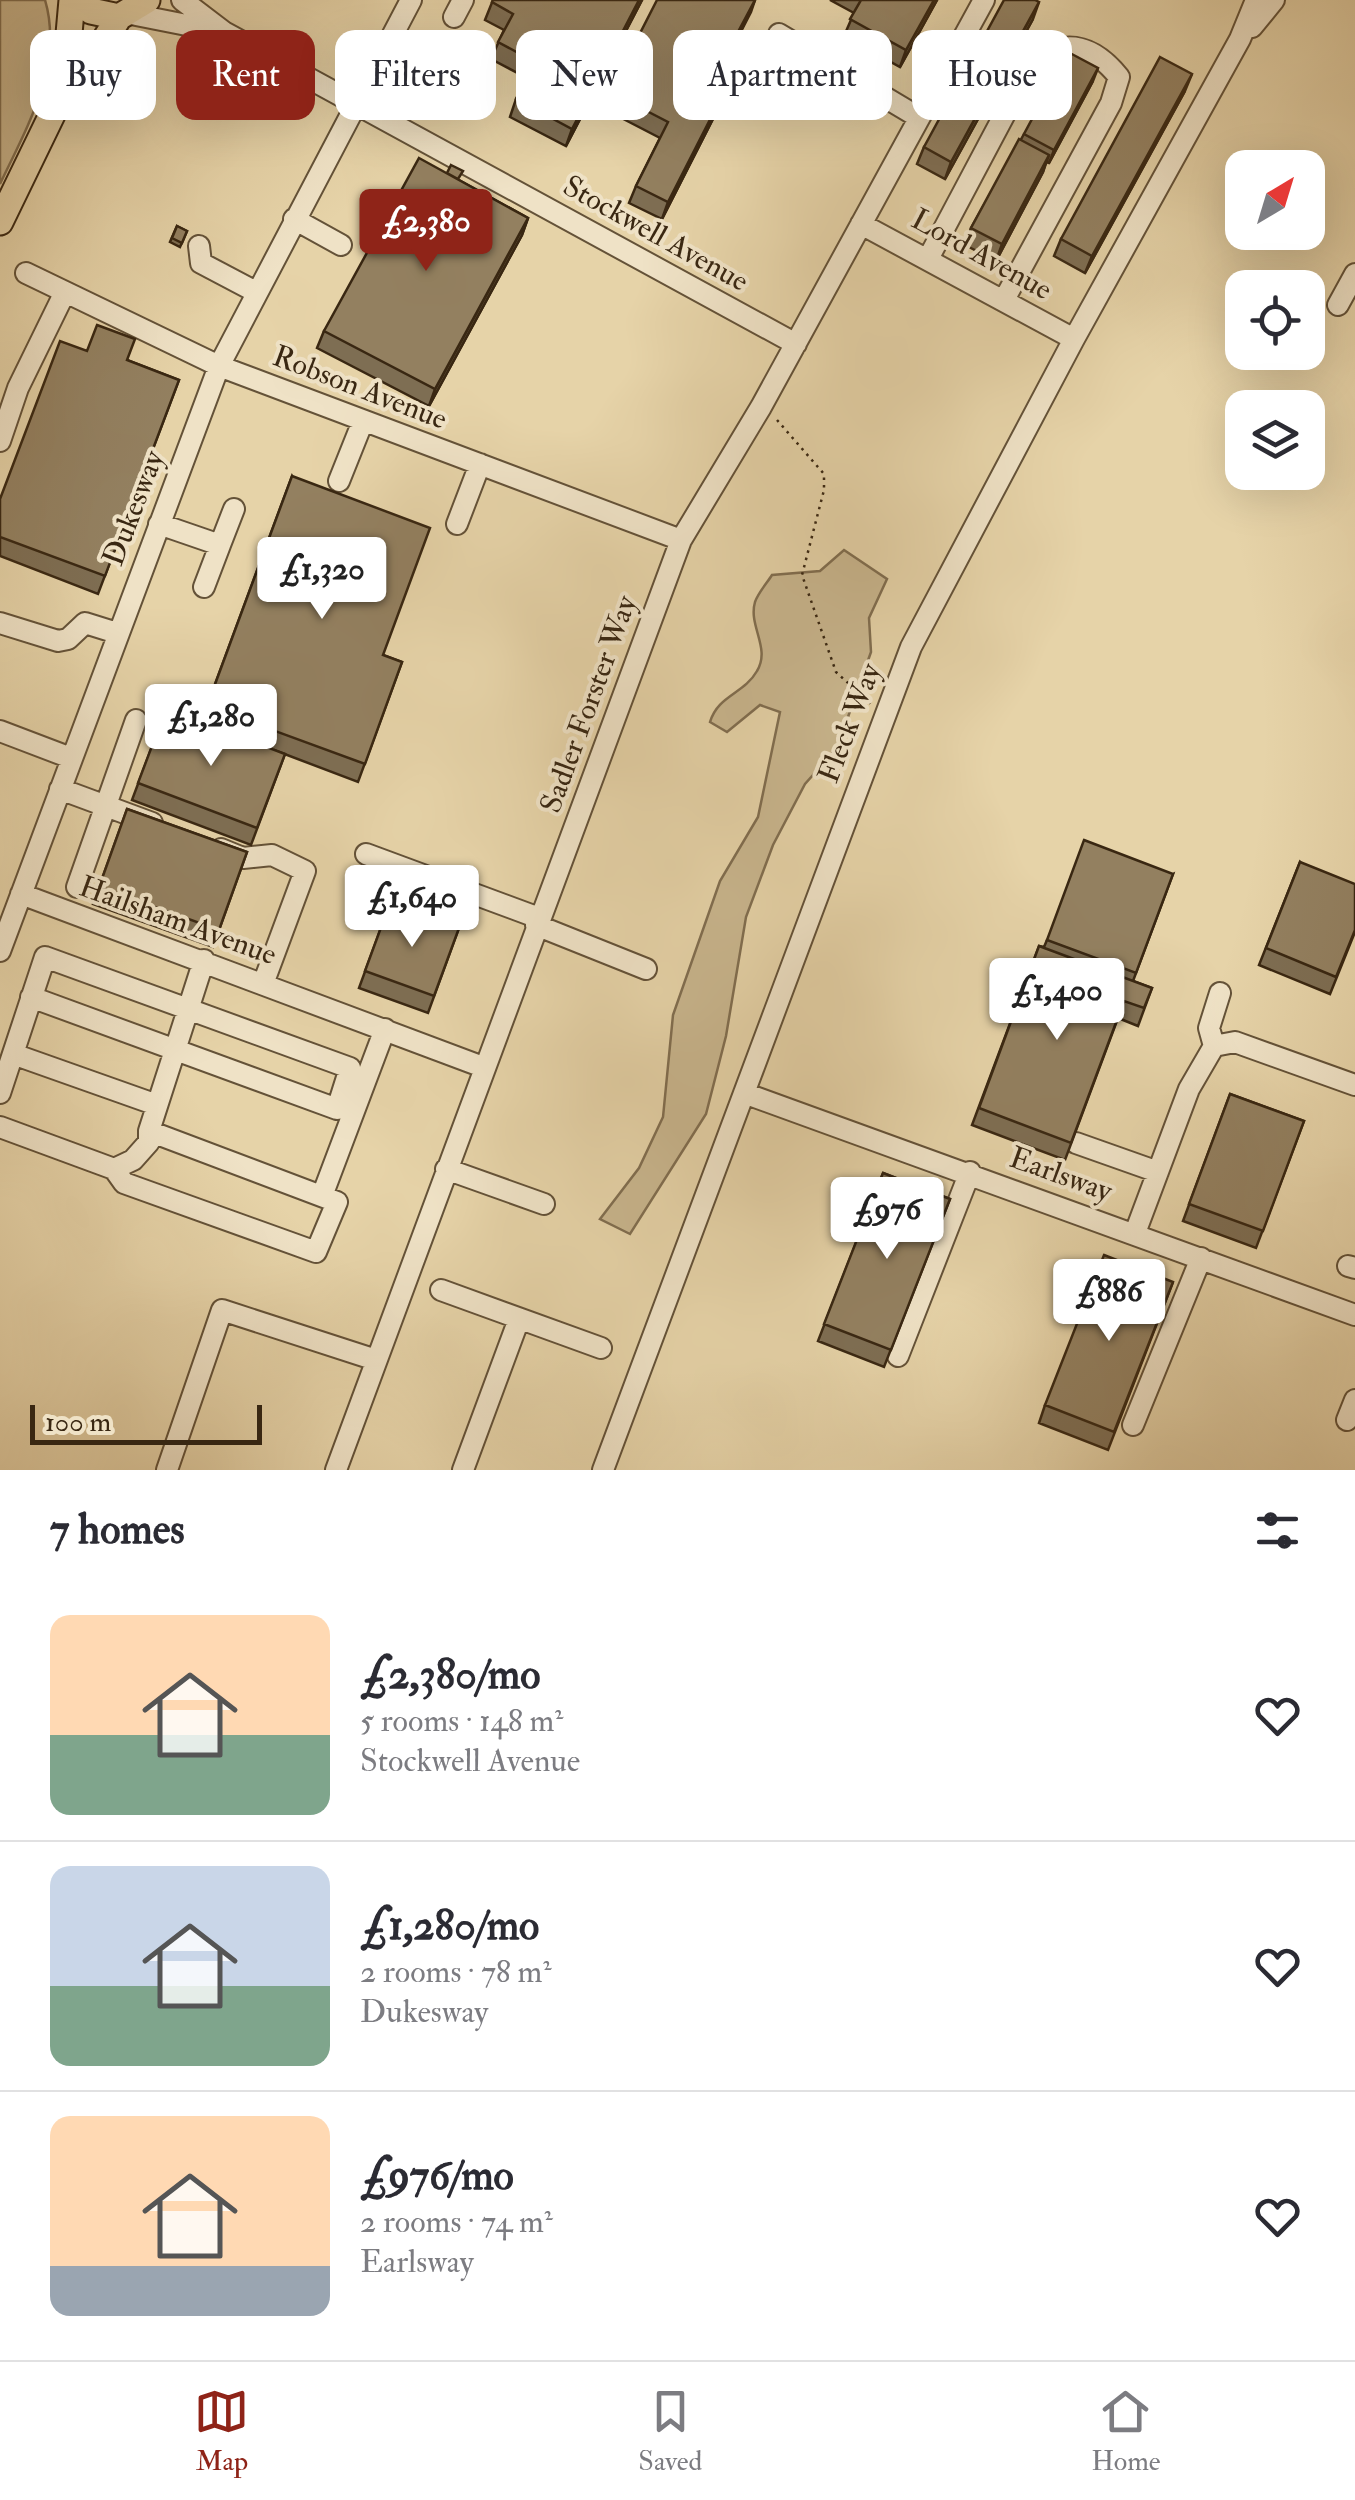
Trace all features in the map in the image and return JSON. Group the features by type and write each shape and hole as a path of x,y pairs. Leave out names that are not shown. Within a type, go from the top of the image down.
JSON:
{"main road":[{"path":"76,0 90,11 132,10"},
{"path":"72,30 76,0"},
{"path":"117,30 132,10"},
{"path":"0,222 49,120"}],"street":[{"name":"Stockwell Avenue","path":"182,0 221,30"},
{"name":"Dukesway","path":"394,30 410,0"},
{"name":"Sadler Forster Way","path":"967,30 984,0"},
{"name":"Fleck Way","path":"603,1470 882,715 933,601 1240,39 1256,0"},
{"name":"Fleck Way","path":"1240,39 1274,0"},
{"name":"Stockwell Avenue","path":"132,10 216,30"},
{"path":"929,258 1034,59 1057,45 1074,46 1108,64 1120,78 1111,103 1004,300"},
{"name":"Dukesway","path":"0,951 219,366 347,120"},
{"name":"Stockwell Avenue","path":"391,120 796,344"},
{"name":"Sadler Forster Way","path":"336,1470 681,540 761,407 916,120"},
{"path":"294,219 340,244"},
{"name":"Lord Avenue","path":"860,224 1074,339"},
{"path":"199,246 201,263 256,292"},
{"name":"Robson Avenue","path":"26,272 219,366 681,540"},
{"path":"1338,305 1355,274"},
{"path":"0,441 18,388 65,292"},
{"path":"339,481 363,421"},
{"path":"456,524 480,464"},
{"path":"204,588 234,509"},
{"path":"160,524 220,545"},
{"path":"0,623 58,642 68,639 85,623 118,633"},
{"path":"77,887 136,720"},
{"path":"0,731 71,758"},
{"path":"60,790 174,831"},
{"path":"209,844 243,858 272,854 306,872 263,984"},
{"path":"366,854 646,969"},
{"name":"Hailsham Avenue","path":"21,894 484,1067"},
{"path":"0,1093 12,1054 44,957 350,1068 337,1109 31,997"},
{"path":"114,1170 146,1148 204,960"},
{"path":"1135,1233 1189,1089 1214,1046 1208,1028 1220,993"},
{"path":"322,1196 385,1029"},
{"path":"1214,1046 1235,1042 1355,1085"},
{"path":"12,1054 158,1106"},
{"name":"Earlsway","path":"744,1093 1355,1315"},
{"path":"0,1127 114,1170 124,1182 316,1252 337,1202 149,1131"},
{"path":"1076,1143 1158,1172"},
{"path":"446,1169 544,1204"},
{"path":"898,1356 970,1172"},
{"path":"1132,1426 1201,1258"},
{"path":"441,1290 601,1348"},
{"path":"167,1470 222,1310 376,1360"},
{"path":"463,1470 519,1319"}],"path":[{"path":"761,407 824,474 824,490 802,575 836,672 882,715"}],"shaded area":[{"path":"0,0 45,0 50,30 30,30 30,119 0,184"},
{"path":"844,550 887,579 869,618 871,652 837,748 805,784 773,845 746,917 726,1036 706,1114 630,1234 600,1219 639,1168 663,1117 673,1015 720,881 758,817 780,712 760,705 727,732 710,722 719,706 752,679 761,662 754,611 756,599 772,575 820,571"}],"building":[{"path":"639,0 623,30 516,30 516,52 498,42 513,14 492,2"},
{"path":"657,0 755,0 739,30 673,30 673,120 710,120 668,202 636,186 668,122 653,114 653,30 642,30"},
{"path":"861,0 934,0 917,30 912,30 906,50 892,42 892,30 870,30 850,19"},
{"path":"1004,0 1039,2 1024,30 988,30"},
{"path":"1072,54 1098,68 1072,116"},
{"path":"1160,57 1192,74 1092,256 1061,239"},
{"path":"555,120 577,120 572,129"},
{"path":"939,120 974,120 951,162 924,147"},
{"path":"1032,120 1070,120 1054,150 1024,134"},
{"path":"1019,139 1049,155 1002,244 971,228"},
{"path":"419,158 528,218 435,389 324,331"},
{"path":"451,165 463,171 458,179 447,173"},
{"path":"177,226 187,231 182,243 172,238"},
{"path":"97,325 135,339 127,360 179,380 105,576 0,537 0,499 60,341 87,351"},
{"path":"292,476 430,528 383,655 402,662 365,764 207,706"},
{"path":"166,709 285,754 257,828 138,783"},
{"path":"127,809 247,852 219,930 99,887"},
{"path":"1084,840 1173,874 1136,973 1047,940"},
{"path":"1300,862 1355,884 1355,930 1336,977 1266,948"},
{"path":"390,903 459,928 434,996 365,971"},
{"path":"1039,946 1152,988 1144,1008 1124,1001 1071,1143 979,1108"},
{"path":"1230,1094 1304,1121 1263,1231 1189,1204"},
{"path":"883,1173 950,1199 891,1350 824,1324"},
{"path":"1104,1255 1173,1282 1114,1432 1045,1405"}]}
